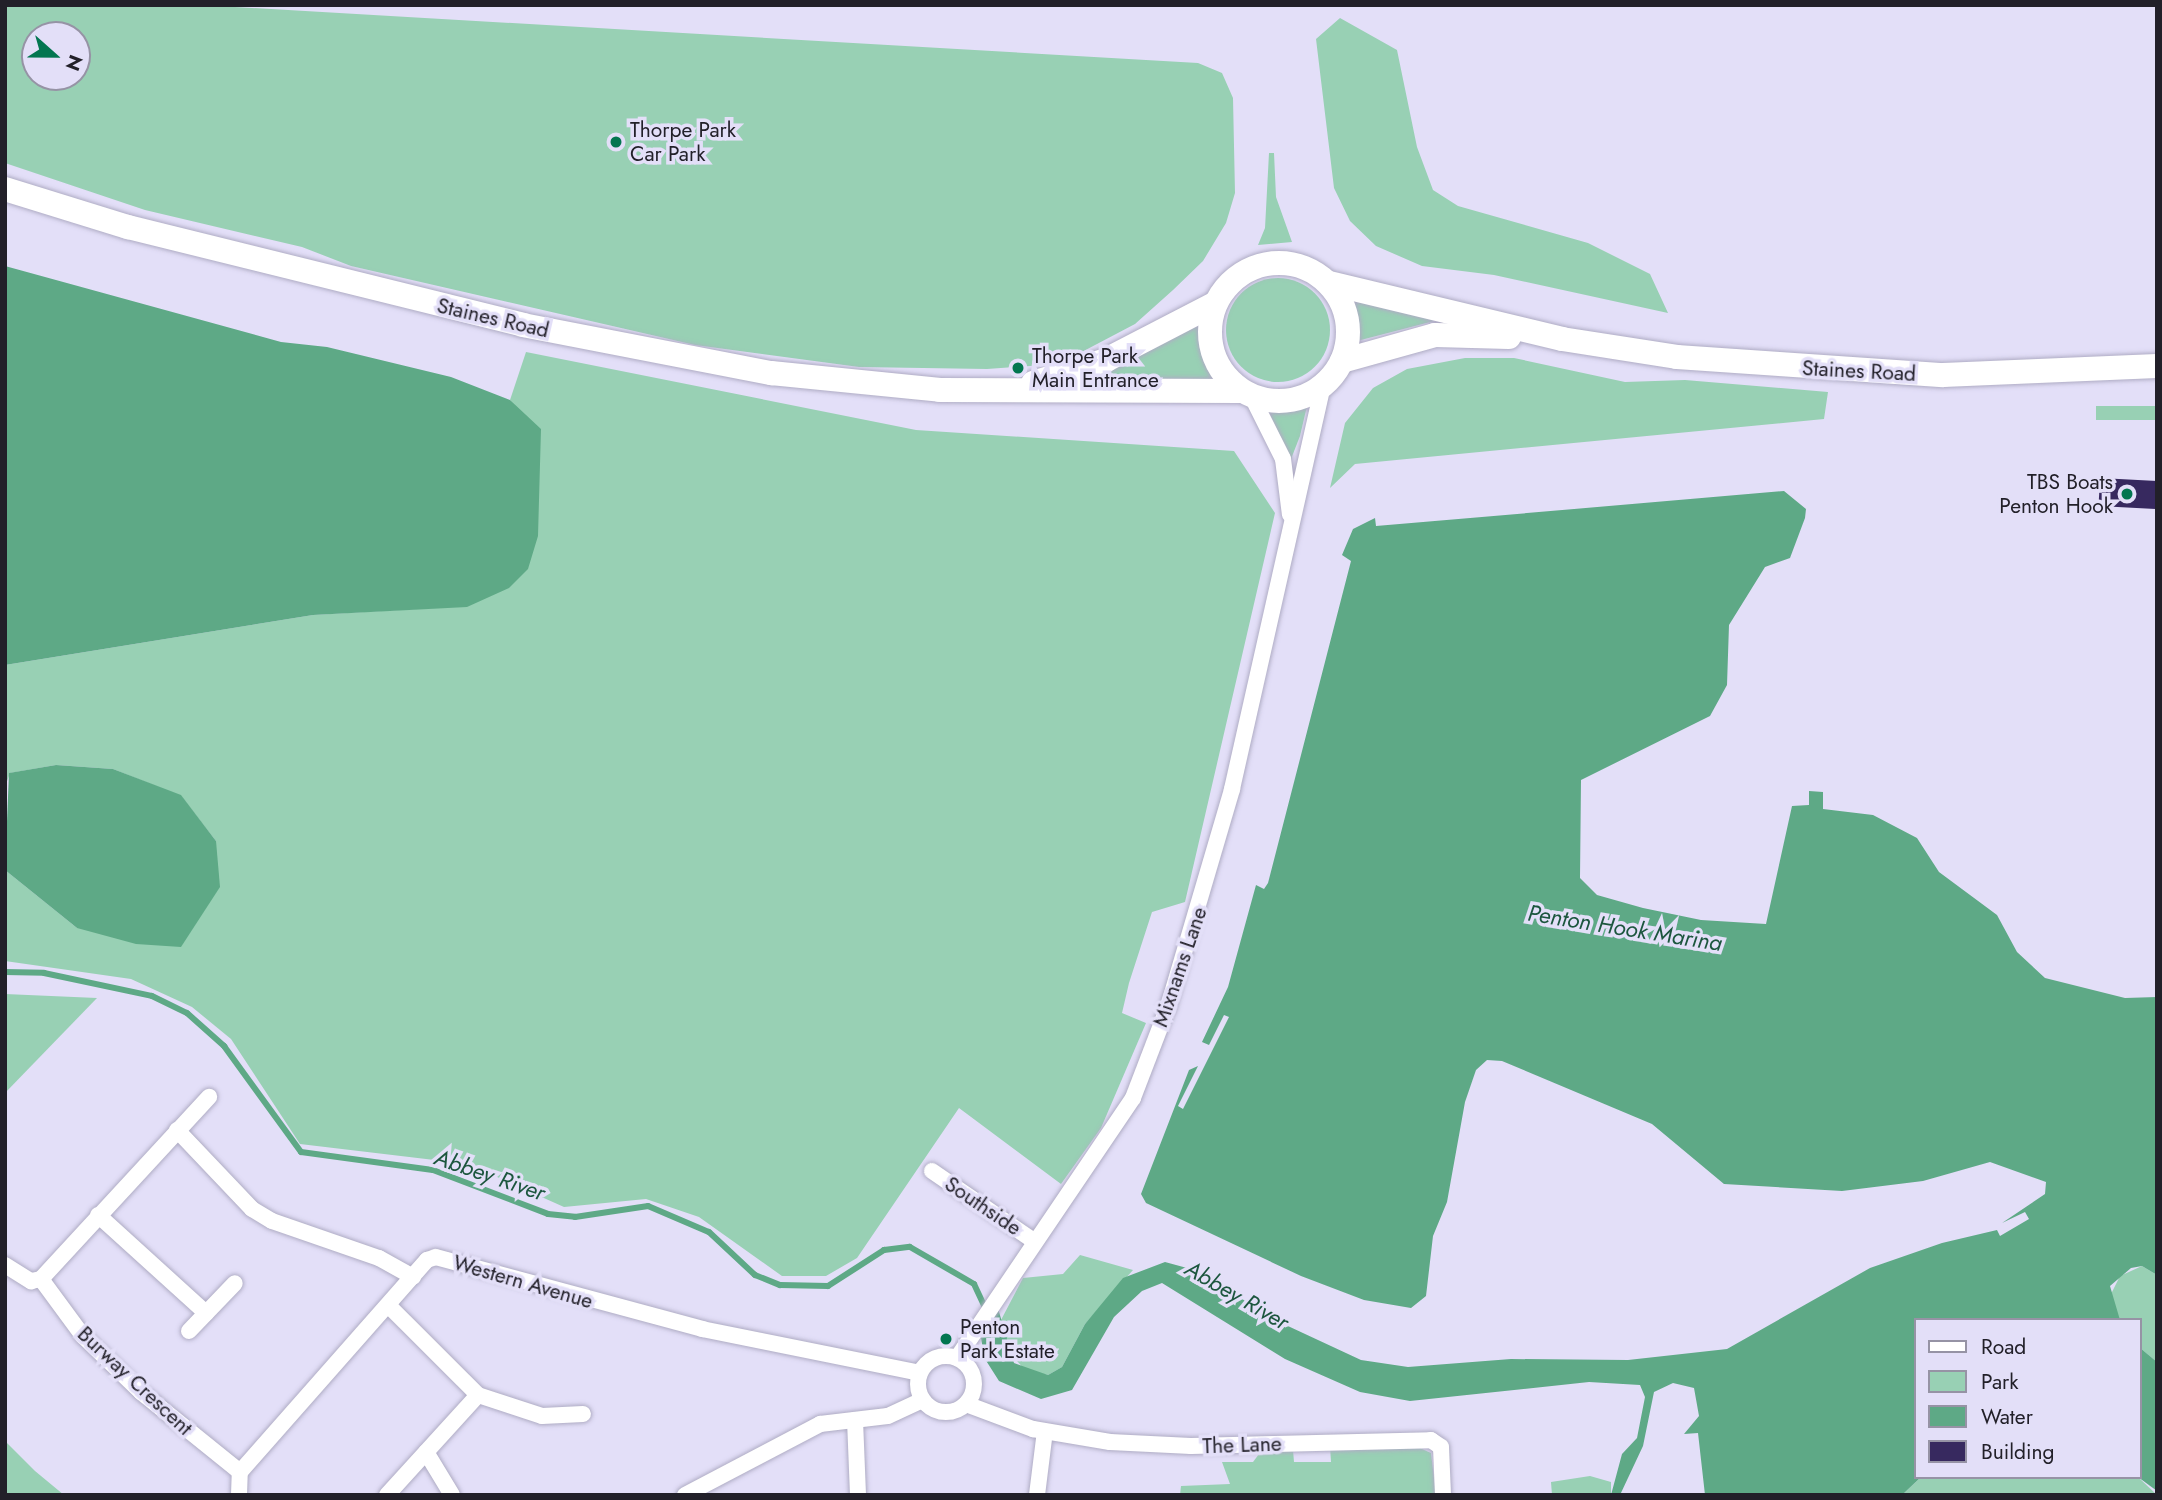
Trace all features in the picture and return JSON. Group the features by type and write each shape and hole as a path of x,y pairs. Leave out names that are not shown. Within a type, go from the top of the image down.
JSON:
{"main road":[{"name":"Staines Road","path":"5,188 128,227 645,352 858,384 991,391 1246,394"},
{"path":"1269,262 1300,265 1329,283 1348,320 1342,360 1323,386 1289,401 1246,394 1215,361 1210,343 1214,304 1239,274 1269,262"},
{"name":"Staines Road","path":"1329,283 1562,339 1677,358 1870,373 2157,366"},
{"name":"Staines Road","path":"991,391 1106,360 1214,304"},
{"name":"Staines Road","path":"1342,360 1435,335 1562,339"}],"street":[{"name":"Mixnams Lane","path":"957,1358 999,1290 1133,1098 1168,1007 1232,789 1323,386"},
{"name":"Mixnams Lane","path":"1246,394 1283,459 1291,528"},
{"path":"5,1265 31,1280 41,1279 209,1097"},
{"path":"177,1129 251,1209 379,1258 413,1278"},
{"name":"Southside","path":"932,1171 1034,1241"},
{"path":"98,1215 206,1313"},
{"name":"Western Avenue","path":"233,1493 240,1472 388,1305 436,1257 702,1329 920,1373"},
{"name":"Burway Crescent","path":"41,1279 83,1336 141,1392 240,1472"},
{"path":"189,1331 235,1283"},
{"path":"388,1305 478,1395 542,1416 583,1414"},
{"path":"935,1358 957,1358 974,1384 966,1404 946,1412 923,1400 920,1373 935,1358"},
{"path":"387,1495 478,1395"},
{"path":"685,1495 799,1433 904,1412 923,1400"},
{"name":"The Lane","path":"966,1404 1045,1431 1161,1446 1439,1443 1443,1495"},
{"path":"855,1420 858,1495"},
{"path":"1037,1495 1045,1431"},
{"path":"426,1452 452,1495"}],"green space":[{"name":"Thorpe Park Car Park","path":"5,5 218,6 1198,63 1222,73 1233,98 1235,193 1226,223 1203,261 1135,324 1059,364 987,369 859,367 695,345 351,266 302,247 145,210 5,163"},
{"path":"1340,18 1397,50 1417,147 1433,190 1458,206 1588,243 1650,274 1668,313 1494,275 1422,266 1376,246 1350,221 1334,188 1316,39"},
{"path":"1269,153 1274,153 1276,197 1292,242 1258,245 1265,228"},
{"path":"1278,278 1298,282 1315,293 1326,310 1330,330 1326,350 1315,367 1298,378 1278,382 1258,378 1241,367 1230,350 1226,330 1230,310 1241,293 1258,282"},
{"path":"1353,297 1438,320 1357,341"},
{"path":"1200,323 1207,365 1219,382 1069,383"},
{"path":"526,352 916,430 1234,451 1275,513 1185,902 1152,912 1122,1013 1146,1023 1101,1128 1061,1184 959,1108 857,1258 826,1276 782,1276 699,1217 646,1199 564,1207 468,1164 300,1144 231,1039 192,1007 131,979 5,961 5,870 77,928 216,841 181,796 113,769 56,765 10,773 5,787 5,665 313,615 468,606 526,418 510,400"},
{"path":"1465,358 1514,358 1625,382 1685,380 1828,392 1824,419 1355,464 1330,488 1345,423 1373,388 1407,369"},
{"path":"1307,406 1300,436 1291,459 1267,408"},
{"path":"2096,406 2157,406 2157,420 2096,420"},
{"path":"5,994 97,998 5,1093"},
{"path":"1080,1255 1133,1270 1085,1324 1062,1367 1048,1375 1025,1370 1005,1347 1001,1320 1023,1278 1063,1274"},
{"path":"2142,1266 2157,1275 2157,1362 2141,1349 2141,1318 2119,1318 2109,1298 2120,1276"},
{"path":"5,1441 35,1471 64,1495 5,1495"},
{"path":"1413,1445 1431,1453 1436,1495 1180,1495 1181,1486 1230,1484 1222,1462 1253,1462 1259,1454 1293,1450 1294,1462 1331,1462 1330,1446"},
{"path":"1590,1476 1611,1482 1611,1495 1552,1495 1551,1482"},
{"path":"1919,1479 2140,1479 2157,1495 1902,1495"}],"water":[{"path":"5,266 281,342 327,347 451,377 510,400 541,429 538,536 528,569 509,588 467,607 313,615 5,665"},
{"name":"Penton Hook Marina","path":"1784,491 1806,509 1805,518 1790,558 1765,567 1729,625 1727,685 1710,716 1581,780 1580,878 1597,895 1643,908 1701,920 1766,924 1792,806 1809,805 1809,791 1823,792 1823,809 1873,815 1917,838 1939,872 1997,915 2017,952 2045,978 2125,998 2157,997 2157,1275 2142,1266 2131,1268 2110,1286 2119,1318 1913,1318 1913,1479 1919,1479 1902,1495 1705,1495 1698,1433 1684,1434 1699,1416 1694,1388 1673,1383 1654,1392 1643,1446 1620,1495 1611,1495 1622,1454 1637,1438 1645,1397 1640,1385 1589,1382 1410,1401 1360,1392 1285,1359 1162,1283 1142,1291 1114,1317 1072,1390 1041,1399 999,1381 985,1359 980,1333 997,1305 1014,1363 1048,1375 1062,1367 1085,1324 1123,1278 1165,1262 1198,1271 1275,1320 1361,1360 1408,1367 1511,1359 1628,1360 1727,1349 1870,1268 1942,1243 1997,1230 2000,1236 2029,1219 2025,1212 2002,1223 2045,1194 2046,1182 1990,1162 1923,1181 1842,1191 1724,1184 1652,1124 1502,1061 1487,1060 1476,1070 1465,1102 1447,1202 1433,1236 1426,1296 1411,1308 1364,1300 1301,1276 1146,1203 1141,1194 1189,1070 1198,1066 1178,1106 1183,1109 1229,1017 1224,1015 1209,1045 1202,1042 1228,987 1256,885 1264,889 1268,883 1351,561 1342,555 1353,529 1375,518 1376,526"},
{"path":"56,765 113,769 181,795 216,841 220,887 181,947 136,944 77,928 5,870 9,773"},
{"path":"2141,1349 2157,1362 2157,1491 2141,1479"}],"building":[{"name":"TBS Boats Penton Hook","path":"2100,478 2157,481 2155,509 2099,506"}],"waterway":[{"name":"Abbey River","path":"5,972 44,973 152,996 187,1013 224,1046 301,1152 433,1170 548,1214 575,1217 648,1206 709,1232 755,1275 780,1285 828,1286 884,1250 910,1247 974,1284 987,1312"}],"place":[{"name":"Thorpe Park Car Park","path":"616,142"},
{"name":"Thorpe Park Main Entrance","path":"1018,368"},
{"name":"TBS Boats Penton Hook","path":"2127,494"},
{"name":"Penton Park Estate","path":"946,1339"}]}
